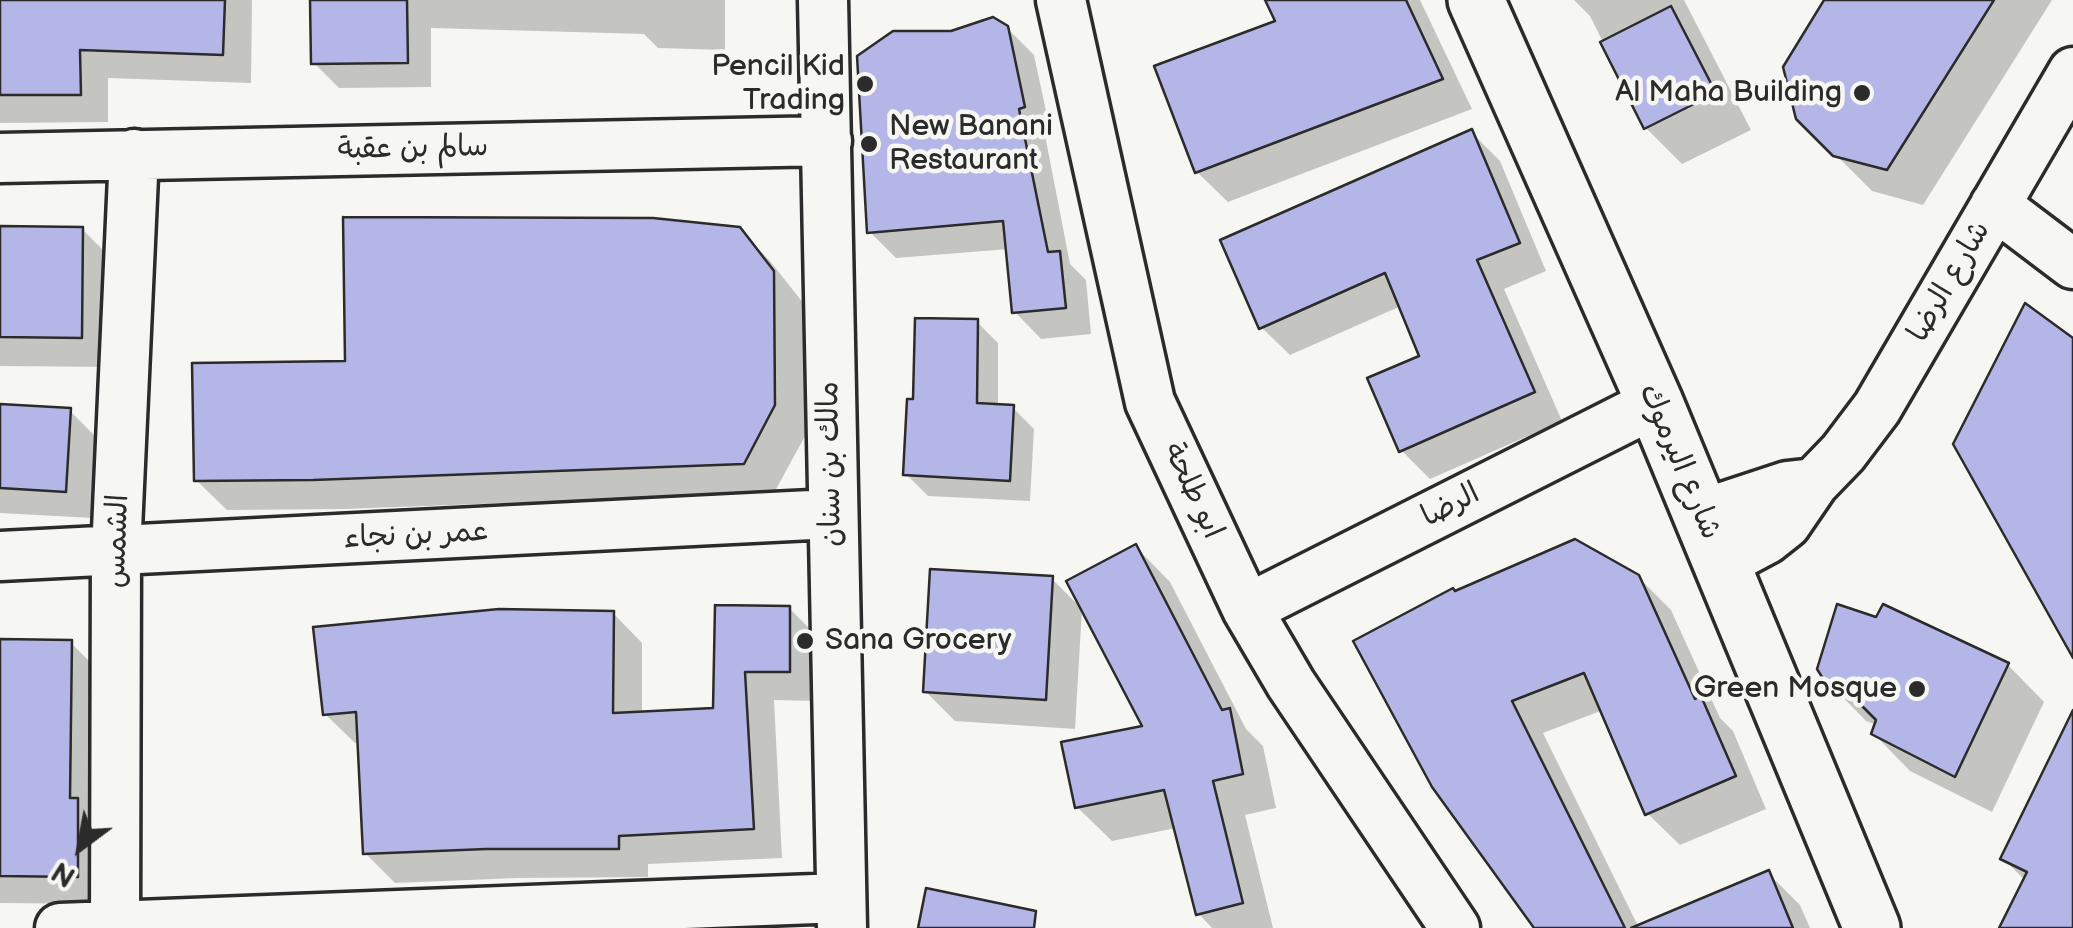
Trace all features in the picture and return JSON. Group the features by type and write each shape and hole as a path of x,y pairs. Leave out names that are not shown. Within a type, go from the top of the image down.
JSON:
{"street":[{"name":"مالك بن سنان","path":"824,0 841,913"},
{"name":"ابو طلحة","path":"1061,0 1150,402 1247,609 1291,684 1454,928"},
{"name":"شارع اليرموك","path":"1476,0 1656,403 1872,928"},
{"name":"شارع الرضا","path":"1712,539 1772,490 1814,482 1843,453 1877,408 2073,72"},
{"name":"سالم بن عقبة","path":"0,158 826,141"},
{"name":"الشمس","path":"115,926 116,552 134,154"},
{"path":"1994,205 2073,264"},
{"name":"الرضا","path":"1247,609 1656,403"},
{"name":"عمر بن نجاء","path":"0,556 832,514"},
{"path":"60,928 841,913"}],"building":[{"path":"0,0 225,0 223,55 80,50 81,95 0,95"},
{"path":"310,0 407,0 408,63 311,64"},
{"path":"1265,0 1406,0 1443,79 1195,173 1154,66 1275,21"},
{"name":"Al Maha Building","path":"1824,0 1994,0 1887,170 1833,156 1796,119 1783,67"},
{"path":"1671,6 1716,93 1644,129 1600,42"},
{"path":"993,17 1008,26 1025,107 1019,109 1048,252 1060,251 1066,308 1012,313 1003,221 867,233 857,56 893,31 951,31"},
{"path":"1472,129 1520,243 1477,260 1535,392 1399,452 1367,378 1419,356 1385,273 1259,329 1220,240"},
{"path":"343,217 653,218 740,227 774,271 775,405 744,464 194,481 192,363 345,361"},
{"path":"0,226 83,227 82,338 0,337"},
{"path":"2025,303 2073,338 2073,658 1953,444"},
{"path":"915,318 978,319 977,403 1014,405 1010,481 903,475 907,399 913,399"},
{"path":"0,404 71,408 66,492 0,488"},
{"path":"1575,539 1639,575 1695,699 1701,696 1736,776 1645,815 1584,673 1512,701 1625,928 1534,928 1432,787 1353,641 1453,588 1455,591"},
{"path":"1136,544 1222,710 1230,708 1243,774 1213,781 1243,903 1196,915 1164,790 1075,808 1061,742 1142,726 1066,581"},
{"path":"930,569 1053,576 1046,700 923,692"},
{"name":"Green Mosque","path":"1837,604 1876,617 1883,604 2009,663 1955,777 1871,734 1876,720 1850,694 1827,685 1817,669"},
{"path":"715,605 790,606 790,672 745,672 754,829 619,836 619,849 363,854 356,712 323,715 313,627 499,609 614,611 613,713 713,708"},
{"path":"0,639 72,640 70,798 78,798 78,877 0,876"},
{"path":"2073,710 2073,928 1999,928 2027,872 2000,859"},
{"path":"1769,870 1793,928 1631,928"},
{"path":"926,888 1036,911 1034,928 918,928"}],"place":[{"name":"Pencil Kid Trading","path":"865,84"},
{"name":"Al Maha Building","path":"1862,93"},
{"name":"New Banani Restaurant","path":"869,144"},
{"name":"Sana Grocery","path":"805,641"},
{"name":"Green Mosque","path":"1917,689"}]}
